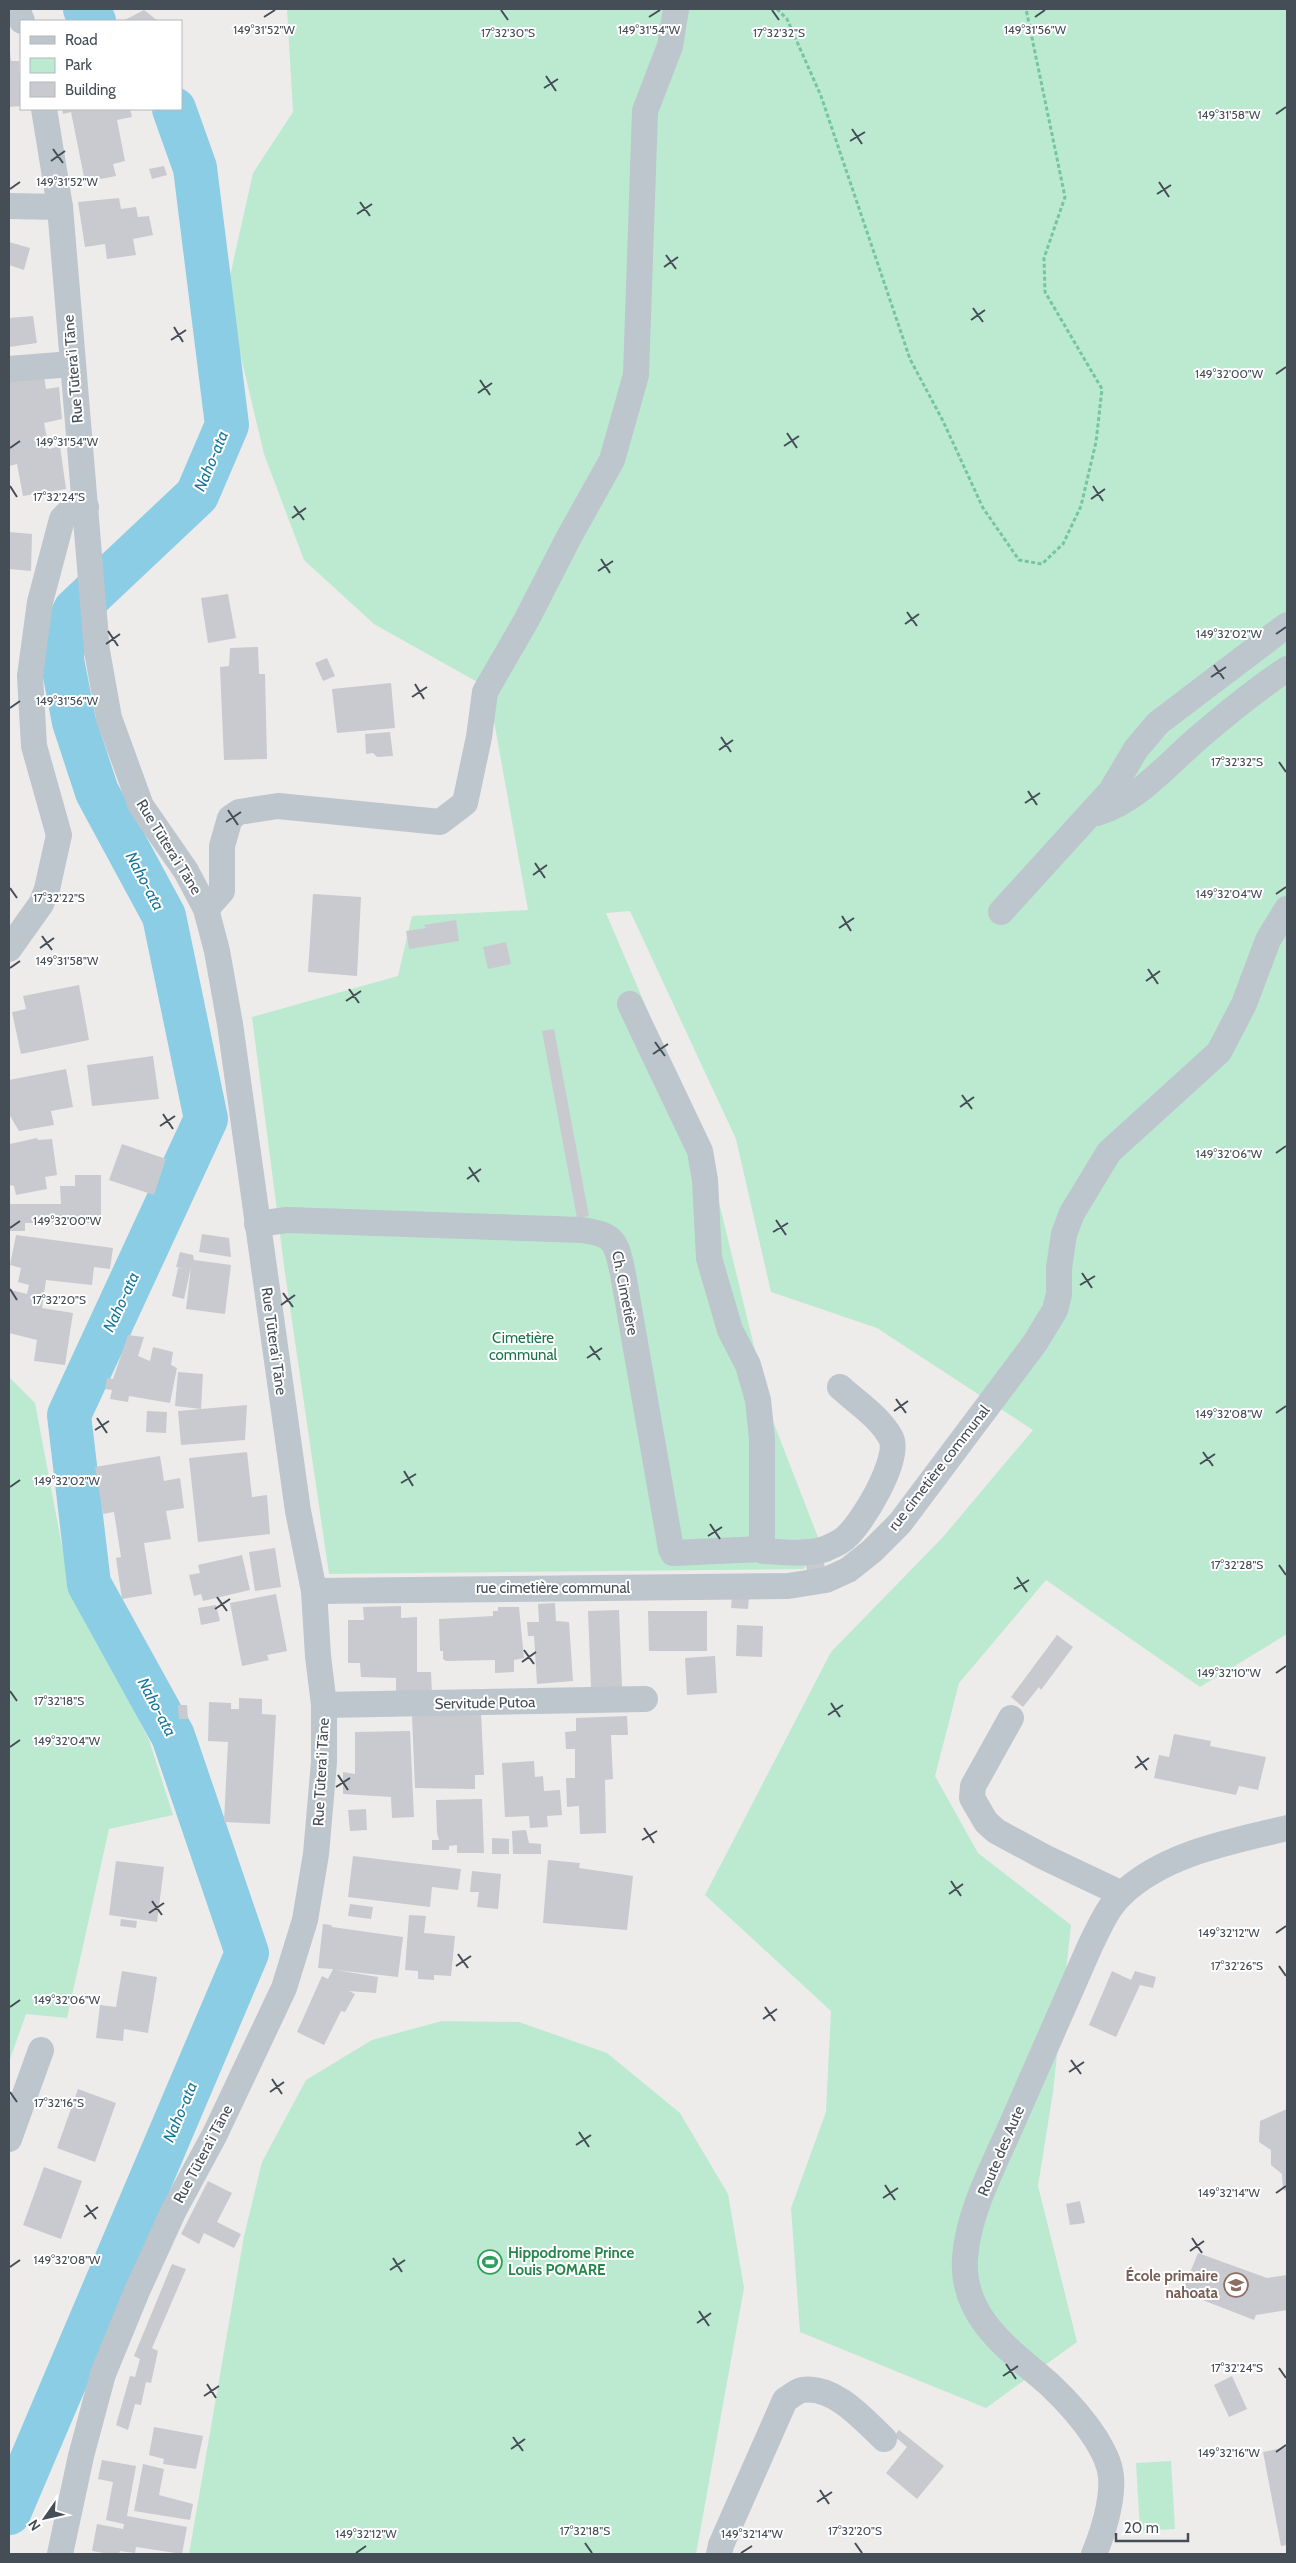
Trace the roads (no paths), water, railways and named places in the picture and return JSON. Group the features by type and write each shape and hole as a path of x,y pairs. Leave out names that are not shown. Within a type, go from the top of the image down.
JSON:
{"street":[{"path":"206,909 222,891 222,846 230,818 239,812 278,806 440,822 465,803 479,737 485,692 527,619 569,537 612,460 636,375 645,111 670,46 676,9"},
{"name":"Rue Tūtera'i Tāne","path":"44,110 60,207 97,651 109,718 141,806 186,871 206,909 217,951 230,1024 298,1511 314,1590 318,1656 324,1705 324,1762 311,1888 305,1920 284,1988 215,2134 174,2210 136,2291 102,2374 81,2456 60,2554"},
{"path":"9,206 60,207"},
{"path":"9,369 72,364"},
{"path":"9,949 41,904 47,889 59,835 34,746 20,665 40,602 62,519 70,511 86,507"},
{"path":"1001,912 1111,791 1136,750 1158,723 1287,625"},
{"path":"1089,816 1109,810 1132,797 1230,711 1287,669"},
{"name":"rue cimetière communal","path":"314,1590 801,1586 826,1580 848,1570 872,1551 900,1523 1035,1343 1058,1302 1059,1268 1067,1223 1109,1152 1219,1052 1244,1004 1268,940 1287,909"},
{"path":"630,1004 700,1151 705,1180 709,1258 730,1330 748,1364 758,1400 762,1439 762,1549"},
{"name":"Ch. Cimetière","path":"257,1224 287,1220 582,1230 602,1233 613,1239 617,1247 623,1274 673,1553 762,1549 764,1551 792,1553 823,1549 844,1539 860,1520 889,1468 892,1439 882,1425 840,1387"},
{"name":"Servitude Putoa","path":"324,1705 645,1699"},
{"path":"1011,1718 973,1786 972,1798 986,1822 996,1831 1044,1858 1122,1894"},
{"name":"Route des Aute","path":"1094,2554 1105,2523 1112,2478 1109,2465 1090,2430 1050,2385 998,2341 978,2316 968,2288 965,2259 977,2208 1090,1946 1105,1915 1122,1894 1160,1868 1206,1849 1287,1828"},
{"path":"9,2138 41,2050"},
{"path":"719,2554 721,2545 785,2400 801,2390 822,2391 849,2407 884,2438"}],"waterway":[{"name":"Naho-ata","path":"85,9 93,20"},
{"name":"Naho-ata","path":"9,2513 247,1953 173,1736 89,1584 69,1415 206,1119 164,916 97,792 74,722 62,660 64,632 75,610 197,495 227,425 195,168 174,110"}],"place":[{"name":"Hippodrome Prince Louis POMARE","path":"490,2262"},
{"name":"École primaire nahoata","path":"1236,2285"}],"park label":[{"name":"Cimetière communal","path":"523,1346"}]}
